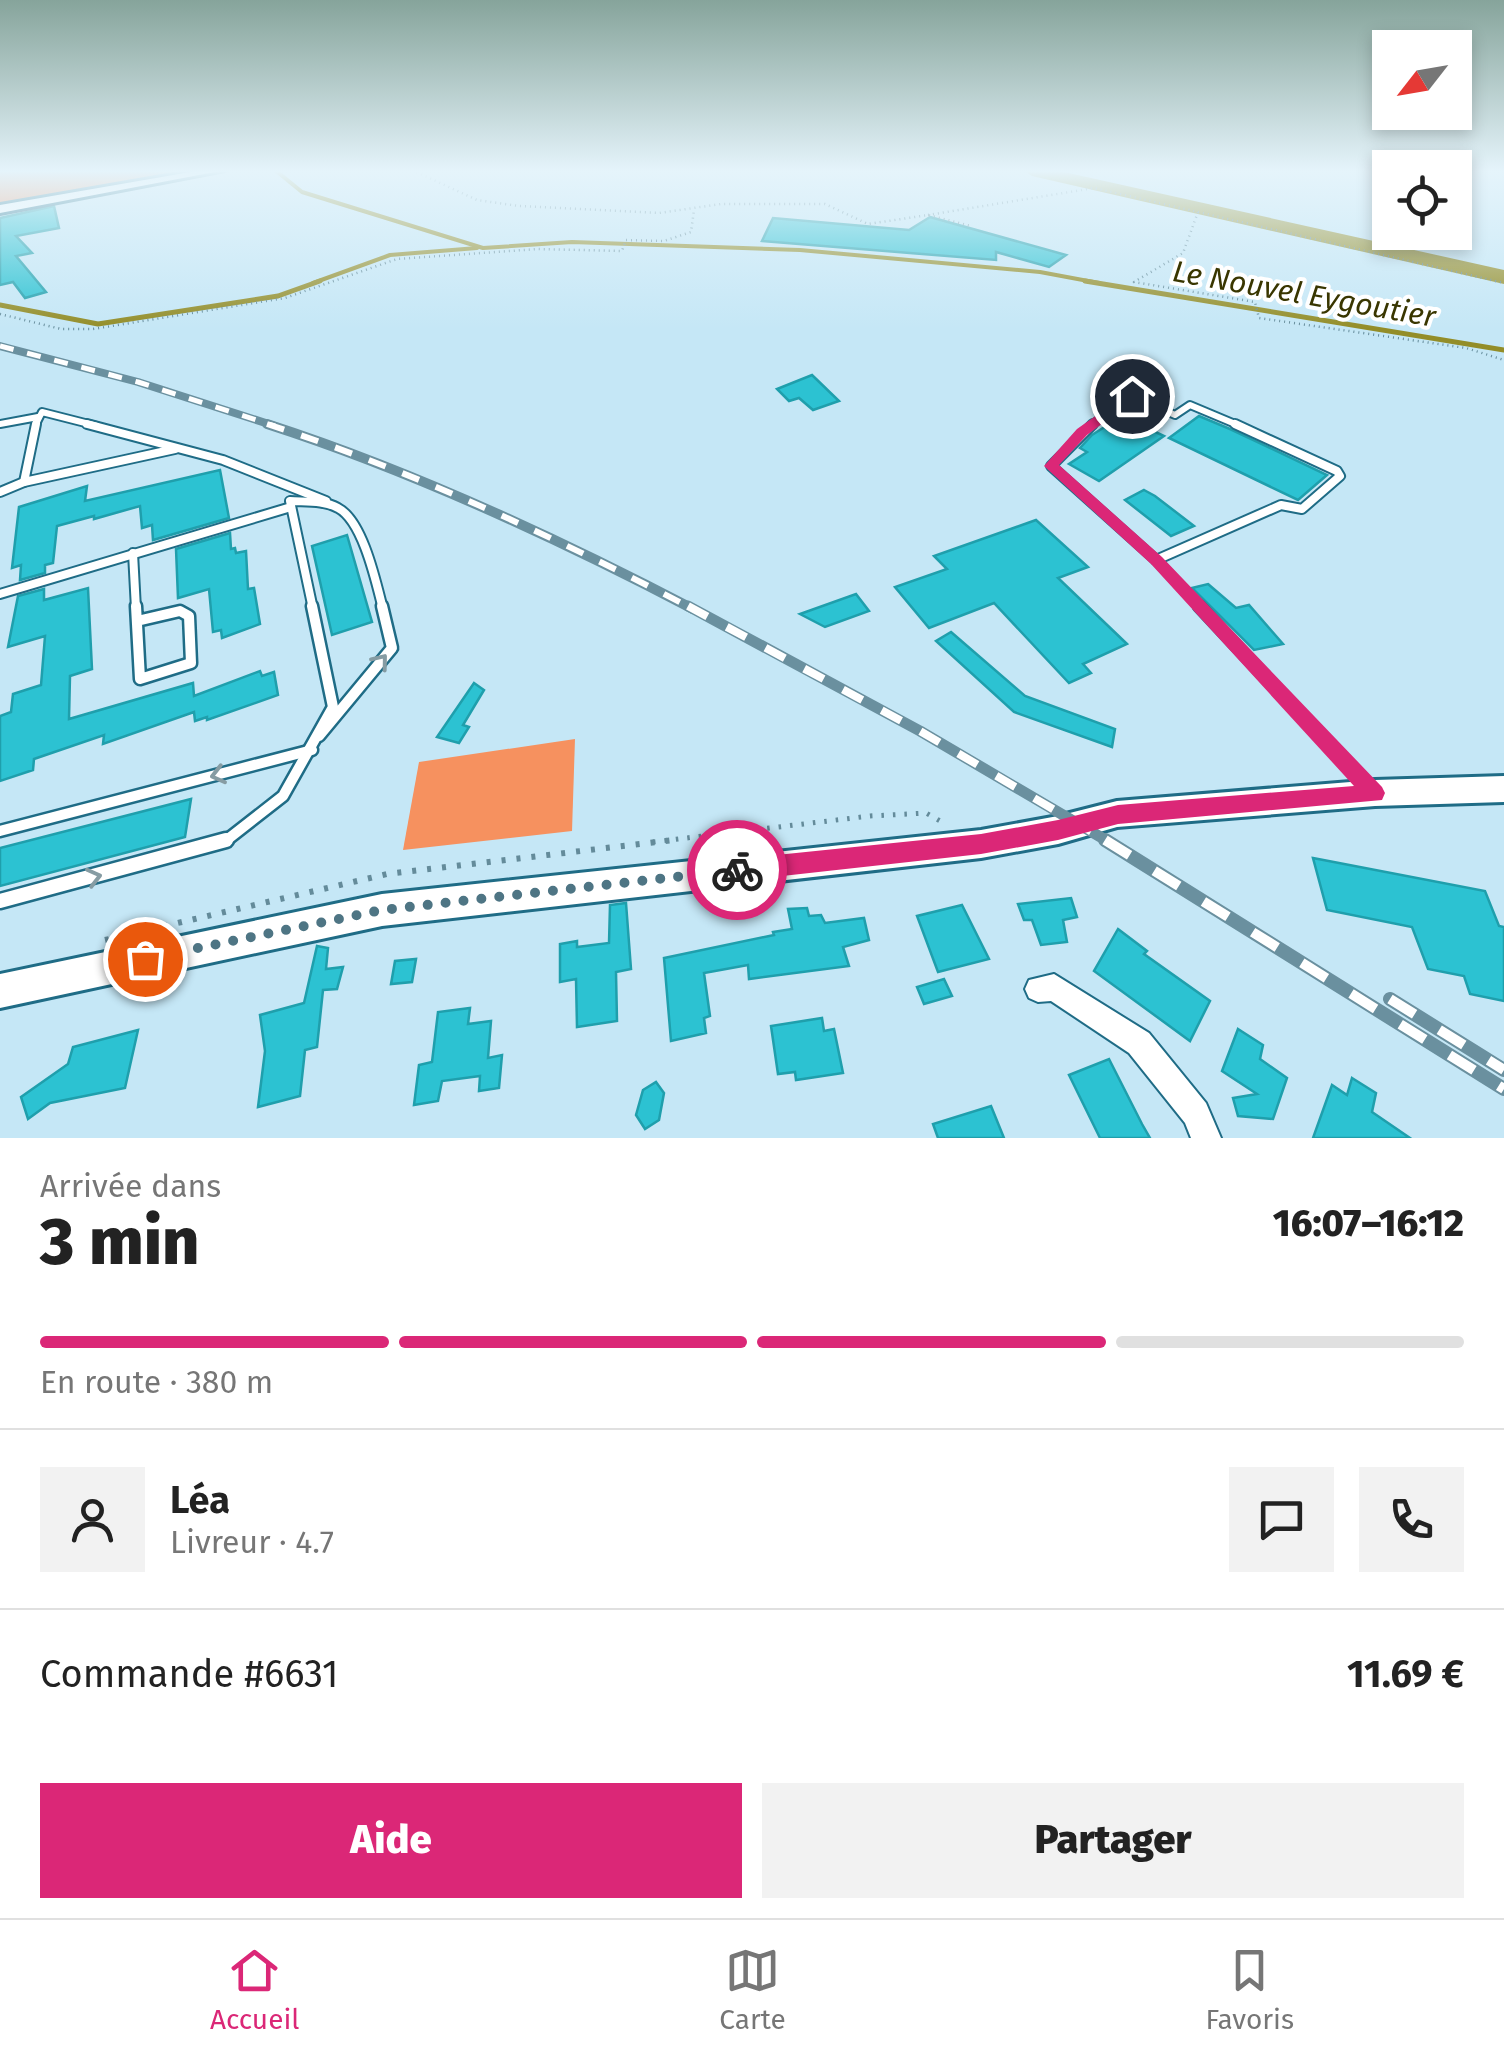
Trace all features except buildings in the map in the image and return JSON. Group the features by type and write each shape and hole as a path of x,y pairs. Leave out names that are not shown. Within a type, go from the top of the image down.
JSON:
{"street":[{"path":"0,991 382,910 981,844 1118,814 1374,793 1504,789"},
{"path":"1038,989 1054,987 1139,1043 1196,1113 1206,1138"}],"lane":[{"path":"1156,560 1281,506 1302,509 1340,476 1338,471 1203,409 1190,405 1174,415 1132,396 1082,432 1051,466 1156,560 1374,793"},
{"path":"24,482 42,412 297,486 346,513 378,582 392,648 319,736"},
{"path":"0,424 38,417"},
{"path":"0,492 24,482 175,448"},
{"path":"0,901 228,840 283,796 312,750 332,706 290,500 333,505"},
{"path":"0,594 291,507"},
{"path":"133,553 140,679 191,664 189,616 180,611 137,622"},
{"path":"0,831 312,750"}],"path":[{"path":"0,314 61,329 93,329 286,298 396,259 538,250 623,250 626,242 664,241 690,232 692,223"},
{"path":"960,223 971,226"},
{"path":"1194,223 1183,253 1134,282 1255,302 1258,315 1466,348 1504,360"},
{"path":"1246,223 1504,283"}],"shaded area":[{"path":"575,739 572,831 403,850 419,762"}],"waterway":[{"name":"Le Nouvel Eygoutier","path":"403,223 483,248 572,242 800,250 1040,272 1099,283"},
{"path":"1266,223 1504,277"},
{"path":"313,283 390,255 477,248"},
{"path":"0,305 98,324 278,296 320,281"},
{"name":"Le Nouvel Eygoutier","path":"1085,281 1504,350"}],"railway":[{"path":"0,346 138,382 275,426"},
{"path":"267,424 484,508 693,609"},
{"path":"688,606 920,731 1109,842"},
{"path":"1105,840 1504,1089"},
{"path":"1390,999 1504,1070"}],"way so far":[{"path":"145,959 382,910 737,870"}],"route":[{"path":"737,870 981,844 1118,814 1374,793 1156,560 1051,466 1082,432 1132,396"}]}
